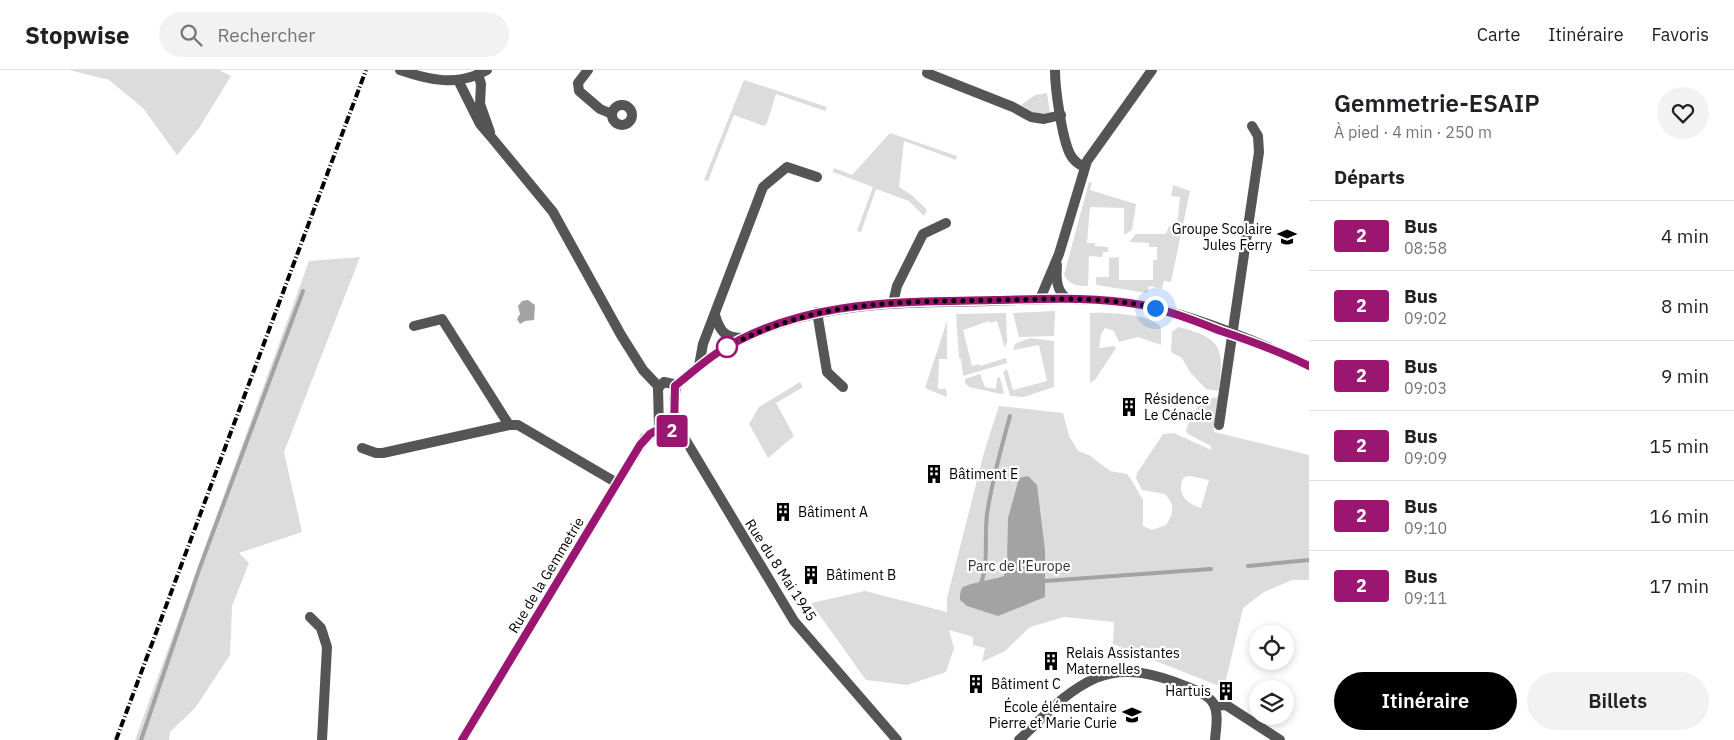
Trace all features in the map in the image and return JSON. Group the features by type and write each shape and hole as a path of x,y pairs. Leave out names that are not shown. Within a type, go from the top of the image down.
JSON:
{"street":[{"path":"400,70 431,80 458,80 482,72 480,104 492,138"},
{"path":"588,70 578,82 579,90 600,109 612,114"},
{"path":"1055,70 1061,116 1070,155 1084,167"},
{"path":"1040,299 1059,254 1084,167 1152,70"},
{"path":"927,73 1013,107 1031,117 1044,119 1061,116"},
{"path":"458,80 487,135 492,138 553,212 621,335 643,370 665,400 674,398"},
{"path":"1219,425 1260,146 1258,136 1252,126"},
{"path":"699,366 704,344 763,187 787,167 817,177"},
{"path":"893,303 897,286 923,234 946,223"},
{"path":"1059,254 1056,279 1061,293 1068,299"},
{"path":"675,386 717,353 745,338 817,312 854,306 893,303 1068,299 1142,305 1175,314 1309,366"},
{"path":"817,312 827,372 843,387"},
{"path":"715,315 721,332 732,338 745,338"},
{"path":"414,326 442,319 509,425"},
{"path":"667,382 675,386 674,417 676,423 674,429 667,433 659,429 657,424 659,418 659,392 667,382"},
{"path":"659,418 668,414 674,417"},
{"path":"362,448 383,453 509,425 518,425 617,483"},
{"name":"Rue de la Gemmetrie","path":"462,740 645,438 659,429"},
{"name":"Rue du 8 Mai 1945","path":"674,429 682,434 794,621 897,740"},
{"path":"310,617 321,628 327,648 322,740"},
{"path":"1019,740 1033,724 1078,687 1110,674 1137,672 1155,675 1199,692 1210,699 1215,706 1216,740"},
{"path":"1215,706 1226,705 1280,740"}],"green space":[{"path":"69,70 219,70 231,76 199,128 177,155 143,108 109,80"},
{"path":"744,80 827,107 825,111 776,94 767,123 764,126 734,115 708,181 704,180"},
{"path":"1047,93 1050,114 1034,113 1021,105 1035,95"},
{"path":"890,133 957,156 956,160 904,141 899,187 913,196 927,210 924,216 909,201 876,189 861,232 857,231 873,187 833,172 834,168 852,175"},
{"path":"1089,182 1092,183 1090,190 1136,204 1132,230 1124,235 1124,208 1090,207 1087,243 1108,247 1108,252 1103,252 1102,257 1089,256 1088,286 1084,286 1071,283 1064,275"},
{"path":"1173,185 1190,191 1171,282 1164,281 1162,289 1149,286 1147,293 1096,285 1096,277 1109,277 1109,258 1119,257 1119,280 1153,280 1153,260 1157,260 1157,247 1149,247 1149,243 1129,242 1136,234 1166,234 1169,226 1177,226 1180,197 1171,196"},
{"path":"360,257 284,452 302,532 239,553 249,563 232,606 230,655 195,708 170,732 169,740 135,740 309,261"},
{"path":"1055,311 1054,336 1019,337 1013,313"},
{"path":"1006,313 1007,342 1005,348 997,321 990,323 989,321 963,330 972,366 979,364 980,366 1006,358 1007,363 963,376 961,359 959,358 956,314"},
{"path":"1090,313 1128,315 1157,323 1161,328 1161,345 1138,337 1119,342 1114,331 1105,328 1101,334 1099,348 1114,346 1116,348 1095,380 1090,383"},
{"path":"947,321 947,359 939,359 938,389 946,389 947,397 925,388"},
{"path":"1178,327 1204,336 1217,347 1221,364 1219,391 1206,389 1190,372 1182,358 1171,352 1172,332"},
{"path":"1030,338 1054,341 1054,387 1024,397 1010,396 1003,372 1007,369 1013,390 1047,381 1039,345 1013,350 1015,344"},
{"path":"980,374 985,387 996,389 997,378 1000,377 1004,393 969,387 965,383 965,379"},
{"path":"800,382 803,387 776,403 794,436 768,458 749,424 759,407"},
{"name":"Parc de l’Europe","path":"1218,397 1214,432 1309,455 1309,580 1292,580 1264,592 1243,608 1224,688 1113,644 1114,622 1064,617 1030,627 1005,651 982,662 985,648 973,645 973,637 949,630 954,648 946,672 907,685 866,680 811,603 865,591 947,612 947,598 985,449 999,406 1063,413 1069,436 1078,451 1089,455 1110,471 1127,474 1131,479 1143,500 1143,526 1152,530 1166,525 1171,517 1172,505 1165,494 1142,490 1136,478 1137,473 1163,434 1174,433 1211,450 1211,446 1188,434 1186,430 1192,414 1204,399","holes":["1190,476 1209,480 1201,508 1187,501 1181,488 1184,477"]}],"shaded area":[{"path":"528,300 535,305 534,320 525,321 520,324 517,319 520,314 518,306 522,301"},
{"path":"1028,476 1037,485 1045,550 1045,597 998,616 967,606 960,600 960,592 964,586 1004,576 1007,561 1008,518 1019,478"}],"waterway":[{"path":"141,740 200,567 303,291"},
{"path":"981,583 986,558 986,523 989,502 1010,416"},
{"path":"1248,566 1309,560"},
{"path":"1045,581 1211,569"}],"railway":[{"path":"116,740 366,70"}],"bus line":[{"name":"2","path":"462,740 640,445 654,431 659,429 667,433 676,426 674,417 675,386 699,366 737,341 803,316 854,306 893,303 1090,299 1142,305 1168,312 1279,352 1309,366"}],"place":[{"name":"Groupe Scolaire Jules Ferry","path":"1287,237"},
{"name":"Résidence Le Cénacle","path":"1129,407"},
{"name":"Bâtiment E","path":"934,474"},
{"name":"Bâtiment A","path":"783,512"},
{"name":"Bâtiment B","path":"811,575"},
{"name":"Relais Assistantes Maternelles","path":"1051,661"},
{"name":"Bâtiment C","path":"976,684"},
{"name":"Hartuis","path":"1226,691"},
{"name":"École élémentaire Pierre et Marie Curie","path":"1132,715"}],"route":[{"path":"727,347 792,320 817,312 854,306 893,303 1090,299 1155,308"}]}
